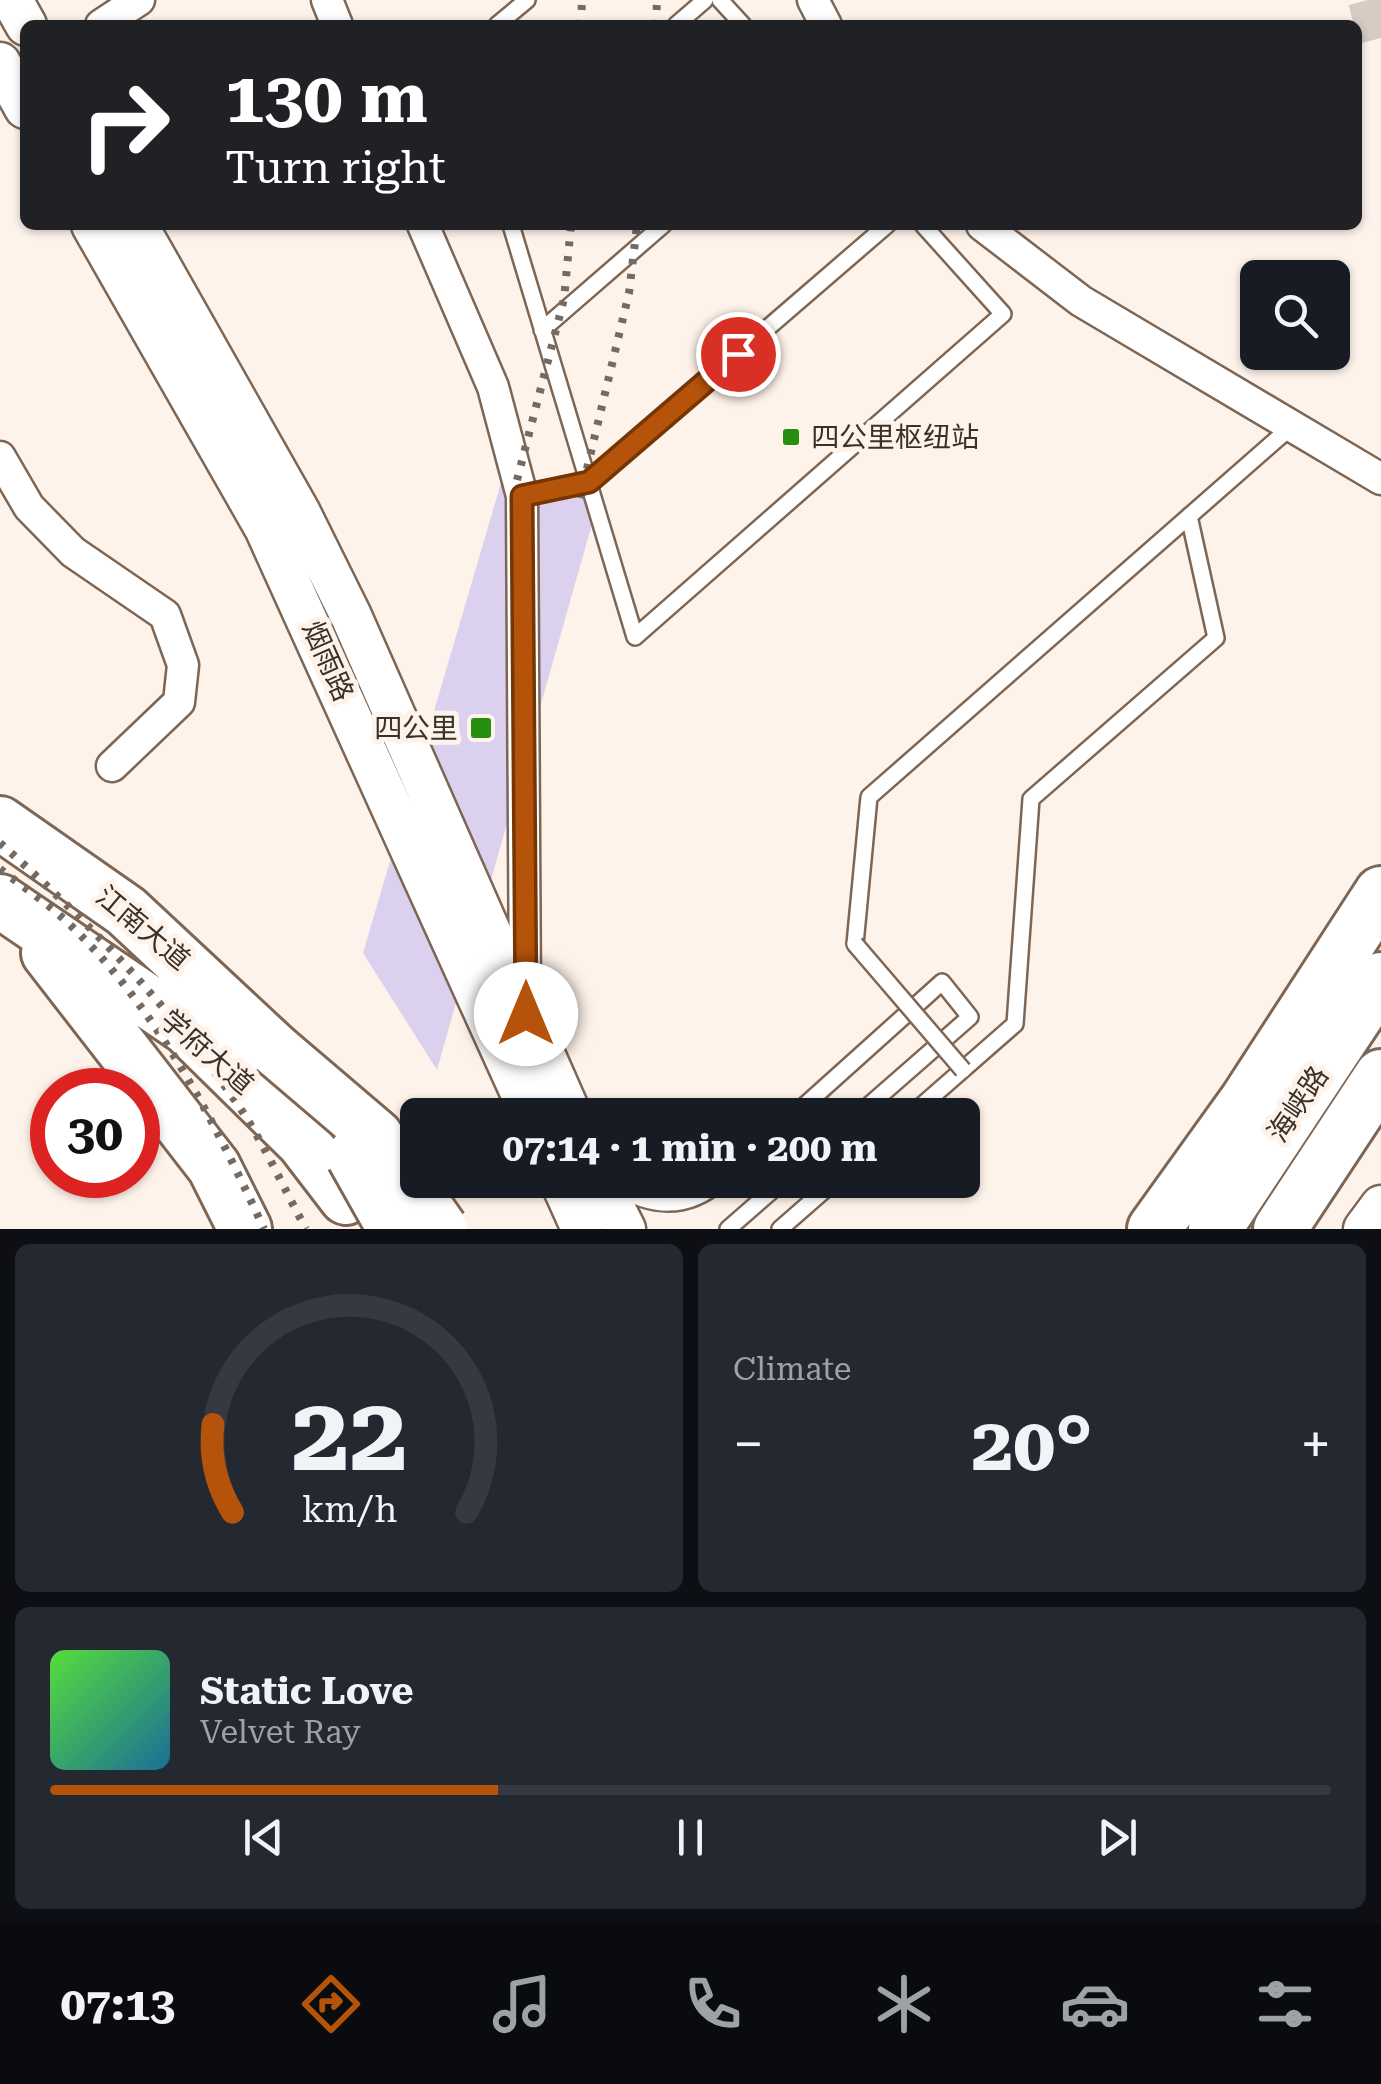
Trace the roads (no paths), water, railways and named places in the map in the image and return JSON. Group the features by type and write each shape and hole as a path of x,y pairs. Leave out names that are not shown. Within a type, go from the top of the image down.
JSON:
{"highway":[{"name":"江南大道","path":"0,822 49,852 126,911 274,1049"},
{"path":"1154,1229 1246,1101 1381,894"},
{"name":"学府大道","path":"8,908 187,1028 303,1142 354,1214"},
{"path":"8,908 97,1010 193,1138 214,1167 245,1229"},
{"name":"海峡路","path":"1215,1229 1381,979"},
{"name":"学府大道","path":"274,1049 356,1160 394,1229"},
{"path":"274,1049 376,1136 440,1229"},
{"name":"海峡路","path":"1280,1229 1381,1076"}],"main road":[{"name":"烟雨路","path":"95,230 273,546 522,1098"},
{"name":"烟雨路","path":"140,230 299,511 351,616 563,1098"},
{"path":"568,1198 582,1229"},
{"path":"611,1198 625,1229"},
{"path":"1364,1229 1381,1206"}],"street":[{"path":"108,20 140,0"},
{"path":"425,230 493,387 522,496 526,1014"},
{"path":"989,230 1081,301 1381,479"},
{"path":"0,457 29,508 73,552 165,615 183,664 179,702 112,766"}],"lane":[{"path":"503,20 527,0"},
{"path":"682,20 705,0"},
{"path":"720,0 738,20"},
{"path":"512,230 635,636 1004,314 928,230"},
{"path":"542,330 657,230"},
{"path":"522,496 589,482 881,230"},
{"path":"963,1070 855,944 870,798 1292,426"},
{"path":"931,1098 1015,1024 1031,800 1216,638 1189,516"},
{"path":"813,1098 942,982 970,1017 877,1098"},
{"path":"635,1198 676,1206 690,1198"},
{"path":"728,1229 763,1198"},
{"path":"780,1229 815,1198"}],"tunnel":[{"path":"1368,0 1381,50"}],"railway":[{"path":"581,20 582,0"},
{"path":"656,20 657,0"},
{"path":"517,480 564,299 571,230"},
{"path":"580,498 629,293 636,230"},
{"path":"0,843 96,934 183,1032 246,1117 306,1229"},
{"path":"0,869 66,921 128,989 203,1105 264,1229"}],"place":[{"name":"四公里枢纽站","path":"791,437"},
{"name":"四公里","path":"481,728"}]}
